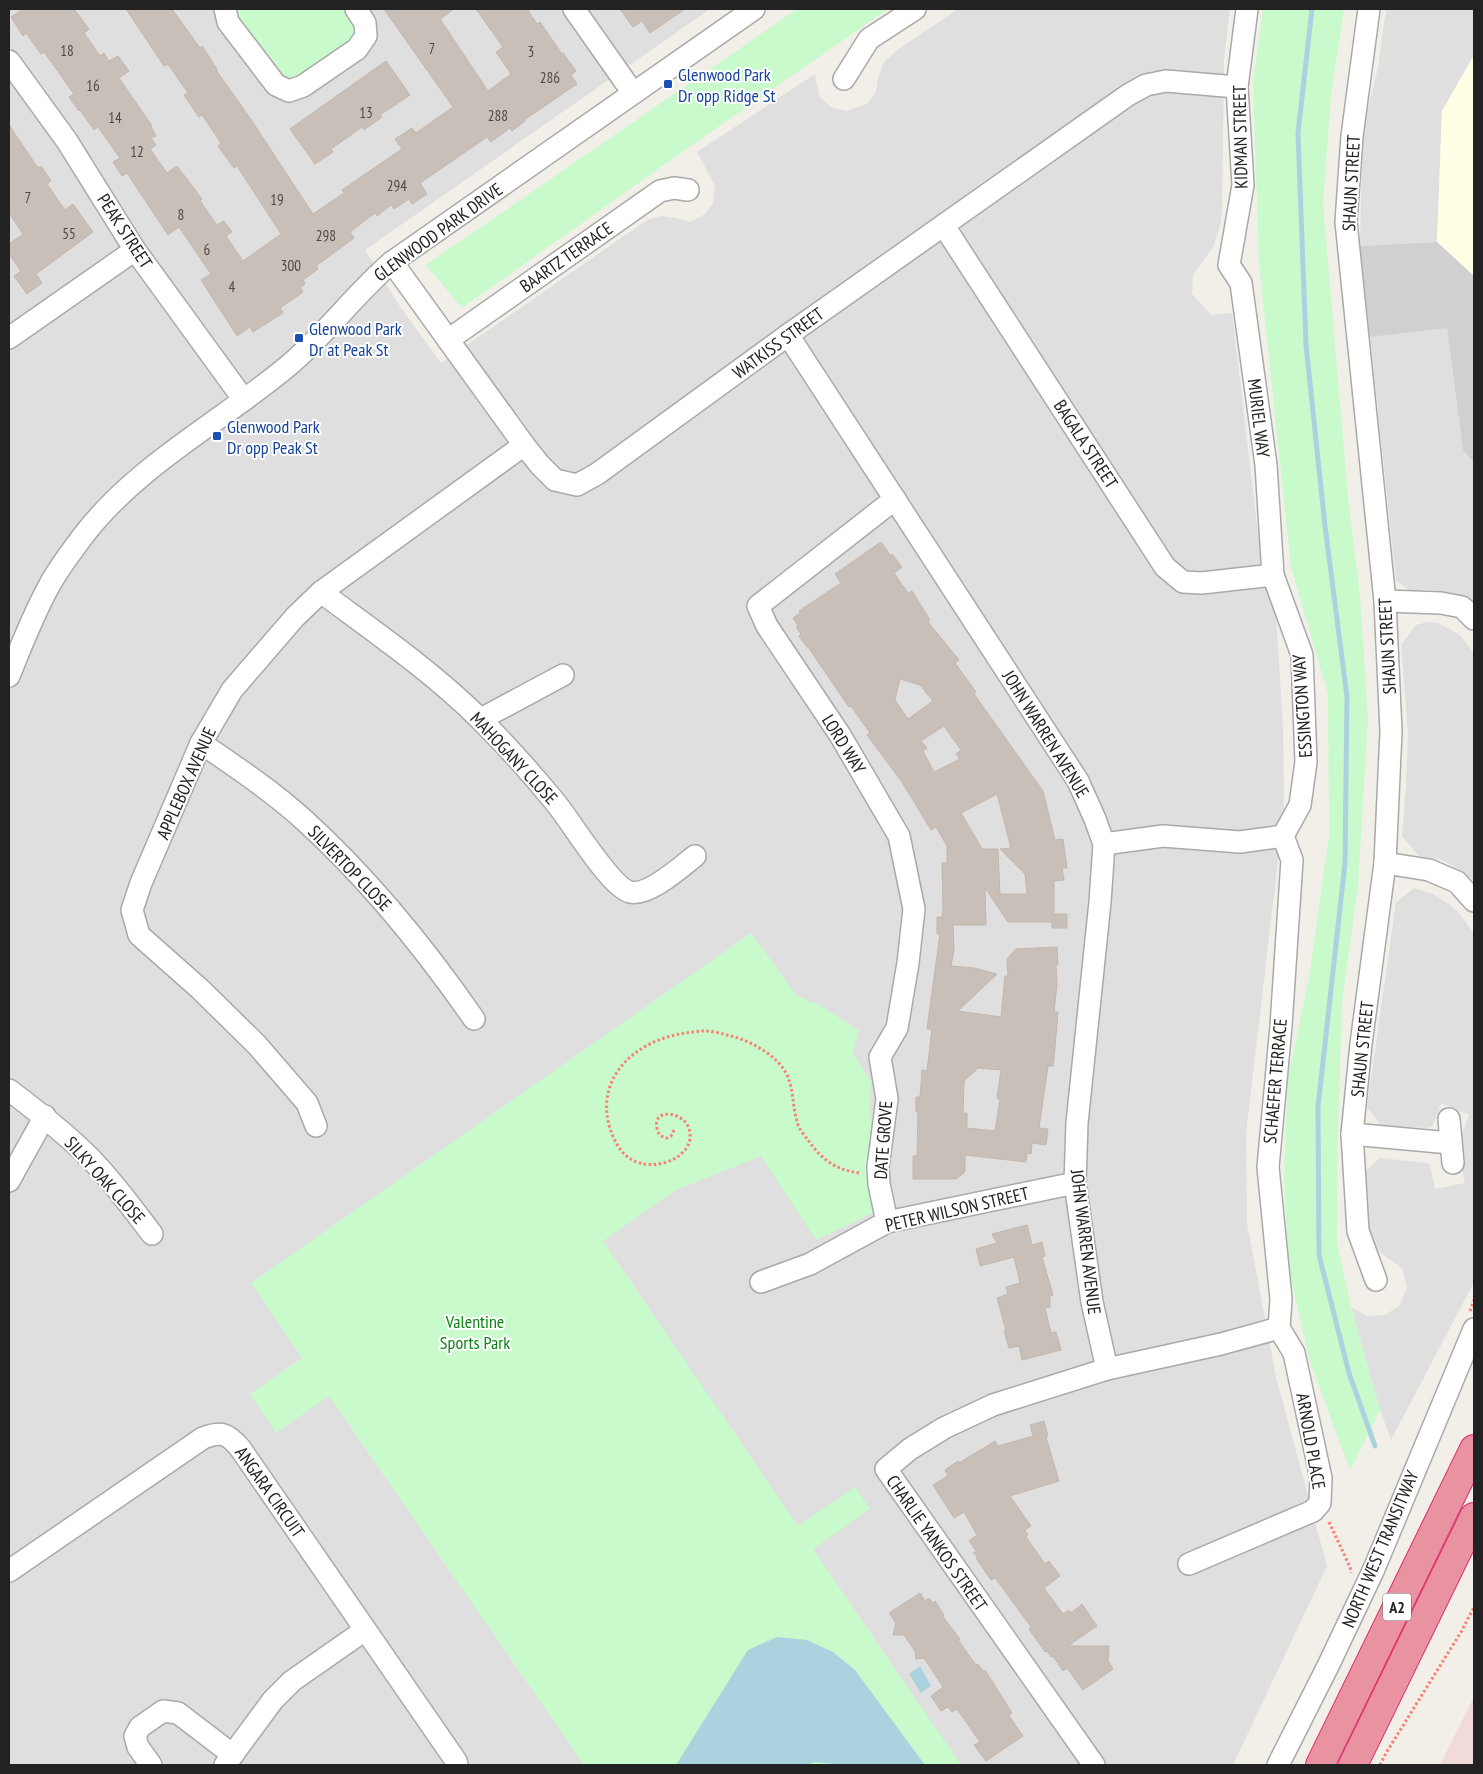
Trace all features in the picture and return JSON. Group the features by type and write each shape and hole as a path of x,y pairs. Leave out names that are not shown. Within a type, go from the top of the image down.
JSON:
{"highway":[{"name":"A2","path":"1320,1765 1474,1449"},
{"name":"A2","path":"1353,1765 1474,1517"}],"street":[{"path":"225,9 228,22 270,77 276,84 289,91 303,86 357,49 366,36 365,23 356,9"},
{"path":"574,9 633,93"},
{"name":"GLENWOOD PARK DRIVE","path":"9,676 48,586 84,535 114,502 145,474 244,400 312,345 360,292 392,262 754,9"},
{"path":"844,79 869,39 915,9"},
{"name":"KIDMAN STREET","path":"1229,265 1243,184 1237,87 1247,9"},
{"name":"SHAUN STREET","path":"1370,9 1352,136 1346,222 1385,601 1391,731 1385,863 1361,1044 1352,1134 1358,1231 1376,1280"},
{"name":"PEAK STREET","path":"9,60 67,141 135,250 244,400"},
{"name":"WATKISS STREET","path":"392,262 540,465 555,480 576,485 597,474 788,335 1128,95 1146,85 1166,81 1237,87"},
{"name":"BAARTZ TERRACE","path":"448,340 660,191 674,188 688,190"},
{"name":"BAGALA STREET","path":"944,226 1165,567 1183,582 1202,583 1273,575"},
{"path":"9,338 135,250"},
{"name":"MURIEL WAY","path":"1229,265 1242,283 1266,465 1273,575"},
{"name":"JOHN WARREN AVENUE","path":"788,335 1078,781 1104,844 1100,902 1077,1123 1075,1183 1092,1302 1107,1370"},
{"name":"APPLEBOX AVENUE","path":"316,1126 307,1104 257,1045 200,989 139,935 132,910 200,742 232,690 295,617 321,592 524,445"},
{"name":"LORD WAY","path":"880,1057 897,1028 908,963 914,909 899,836 840,735 767,626 758,606 895,499"},
{"name":"ESSINGTON WAY","path":"1273,575 1302,656 1306,762 1300,805 1283,836"},
{"name":"MAHOGANY CLOSE","path":"321,592 410,658 481,719 535,777 565,814 611,878 620,887 631,892 653,887 695,856"},
{"path":"1385,601 1441,602 1462,607 1474,620"},
{"path":"481,719 563,675"},
{"name":"SILVERTOP CLOSE","path":"200,742 258,782 303,819 334,848 392,911 438,967 474,1019"},
{"path":"1104,844 1163,836 1240,842 1283,836"},
{"name":"SCHAEFER TERRACE","path":"1279,1328 1281,1298 1268,1166 1281,1026 1292,860 1283,836"},
{"path":"1385,863 1430,870 1457,882 1474,901"},
{"name":"DATE GROVE","path":"880,1057 887,1098 878,1176 887,1222"},
{"name":"SILKY OAK CLOSE","path":"9,1090 44,1116 89,1157 122,1194 152,1234"},
{"path":"9,1181 44,1116"},
{"path":"1352,1134 1452,1152 1449,1119"},
{"name":"PETER WILSON STREET","path":"761,1282 810,1264 887,1222 1075,1183"},
{"name":"CHARLIE YANKOS STREET","path":"1094,1765 886,1469 910,1449 944,1428 993,1405 1107,1370 1221,1344 1279,1328"},
{"name":"ARNOLD PLACE","path":"1189,1564 1313,1511 1320,1503 1321,1478 1294,1353 1279,1328"},
{"name":"NORTH WEST TRANSITWAY","path":"1278,1765 1374,1569 1474,1329"},
{"name":"ANGARA CIRCUIT","path":"9,1571 203,1438 224,1434 233,1439 240,1448 457,1765"},
{"path":"151,1765 138,1747 135,1736 140,1727 163,1711 178,1713 229,1760 273,1700 292,1681 366,1630"}],"path":[{"path":"674,1130 671,1136 663,1137 658,1132 657,1120 665,1114 670,1114 682,1118 688,1125 690,1131 688,1145 678,1158 659,1164 645,1165 628,1159 617,1146 608,1123 606,1104 610,1084 622,1065 635,1052 659,1039 704,1031 728,1035 744,1039 763,1050 786,1073 792,1090 797,1122 815,1151 824,1160 837,1167 878,1176"},
{"path":"1320,1503 1350,1567 1350,1577"},
{"path":"1380,1765 1461,1632 1474,1607"}],"shaded area":[{"path":"9,9 710,9 365,250 401,308 441,363 647,220 661,216 690,222 705,214 713,203 715,186 697,152 815,74 819,96 831,107 846,111 867,104 876,92 878,77 884,62 896,51 958,9 1230,9 1224,60 1222,212 1220,226 1213,247 1193,275 1192,294 1211,315 1232,313 1261,558 1276,617 1283,725 1284,809 1246,1134 1247,1223 1276,1377 1327,1566 1233,1765 9,1765"},
{"path":"1386,9 1474,9 1474,55 1442,111 1437,242 1360,246 1362,145 1366,116 1378,68"},
{"path":"1474,55 1474,276 1437,242 1442,111"},
{"path":"1437,242 1474,276 1474,463 1463,450 1447,328 1370,337 1360,246"},
{"path":"1447,327 1463,450 1474,463 1474,603 1463,597 1435,590 1410,591 1396,580 1370,337"},
{"path":"1428,622 1438,623 1461,636 1474,653 1474,881 1462,871 1442,860 1419,856 1402,836 1408,734 1401,645 1416,625"},
{"path":"1414,888 1433,894 1447,903 1457,911 1474,933 1474,1282 1391,1440 1380,1410 1351,1307 1367,1316 1385,1315 1399,1306 1407,1288 1402,1268 1382,1254 1369,1236 1364,1173 1380,1158 1427,1163 1430,1165 1435,1189 1465,1183 1457,1148 1469,1115 1441,1103 1433,1126 1428,1128 1381,1125 1367,1107 1396,902"},
{"path":"1474,1697 1474,1765 1440,1765"}],"green space":[{"path":"225,9 356,9 366,36 289,91"},
{"path":"797,9 888,9 462,308 426,265"},
{"path":"1263,9 1344,9 1331,95 1323,204 1348,497 1360,596 1368,719 1358,886 1342,1002 1337,1243 1351,1307 1380,1410 1350,1470 1310,1362 1289,1270 1284,1177 1288,1078 1309,978 1329,835 1328,694 1291,567 1259,264 1253,82"},
{"name":"Valentine Sports Park","path":"751,933 797,996 821,1006 859,1031 853,1053 871,1082 870,1105 875,1212 816,1240 761,1156 676,1190 603,1241 798,1526 855,1487 870,1509 813,1549 961,1765 584,1765 329,1396 276,1433 250,1394 302,1358 251,1283"}],"water":[{"path":"777,1637 807,1640 833,1652 855,1670 925,1765 843,1765 815,1762 807,1765 676,1765 748,1650"},
{"path":"920,1666 931,1686 921,1693 909,1674"}],"building":[{"path":"23,9 74,9 89,29 84,33 100,56 104,53 109,61 118,56 129,71 119,78 152,126 156,136 151,138 156,145 150,149 167,173 177,166 202,199 200,201 217,225 224,221 232,232 226,236 243,261 281,234 237,166 234,168 218,146 221,143 202,115 199,117 184,95 188,93 168,64 164,66 126,9 172,9 200,48 202,46 216,70 313,214 344,193 342,190 402,149 395,139 412,128 416,133 453,107 384,9 454,9 440,19 488,91 511,74 496,52 503,47 476,9 527,9 537,24 540,22 576,71 571,75 577,84 524,120 512,131 510,128 491,142 487,137 420,183 427,194 412,204 409,199 394,209 391,205 377,216 375,213 350,232 354,238 316,266 318,269 303,280 305,284 300,288 303,292 280,308 283,313 253,332 250,327 237,336 201,280 211,274 179,227 168,235 127,173 122,176 113,162 120,158 98,127 94,130 79,111 69,97 74,94 44,52 41,54 26,33 23,36 11,17"},
{"path":"620,9 685,9 650,33 642,21 633,27"},
{"path":"386,61 410,95 380,115 382,117 364,130 362,127 331,149 333,152 315,164 290,129"},
{"path":"9,125 38,168 41,166 51,181 47,184 65,210 73,204 93,232 36,274 42,283 27,294 14,276 21,271 9,254 9,244 23,234 9,213"},
{"path":"881,542 891,556 892,554 902,567 894,573 908,593 912,591 930,620 928,622 959,660 955,663 976,692 974,694 1043,791 1055,840 1063,839 1067,868 1062,868 1064,880 1054,881 1054,914 1067,914 1067,928 1052,928 1052,922 1008,922 985,888 986,925 953,925 954,950 951,966 974,968 997,974 958,1011 1001,1017 1005,976 1008,976 1007,959 1016,949 1057,947 1058,965 1056,965 1057,984 1054,1012 1058,1012 1055,1048 1053,1066 1048,1066 1039,1128 1048,1129 1046,1145 1032,1143 1031,1154 1027,1153 1026,1162 965,1155 965,1172 956,1179 913,1179 913,1156 917,1156 918,1112 916,1112 916,1097 920,1097 922,1070 927,1071 932,1029 927,1029 940,934 937,934 937,917 942,917 943,909 942,863 947,863 947,846 936,827 931,830 902,782 867,735 870,733 851,706 849,707 799,636 801,634 796,627 799,627 793,618 800,613 799,611 841,583 835,574","holes":["900,679 920,685 933,701 908,719 895,700","944,726 961,750 956,754 960,759 934,772 923,751 927,748 921,741","997,794 1011,848 1000,849 1025,874 1027,894 1000,894 998,849 982,849 961,813","978,1068 1001,1070 997,1098 1000,1100 995,1131 967,1128 967,1113 963,1113 964,1081"]},
{"path":"1027,1225 1032,1245 1042,1242 1045,1256 1042,1257 1053,1295 1050,1296 1050,1307 1045,1308 1051,1333 1056,1332 1061,1350 1022,1360 1019,1346 1009,1348 997,1298 1008,1294 1006,1287 1020,1283 1014,1257 980,1266 976,1249 997,1243 992,1234"},
{"path":"1044,1421 1048,1436 1046,1437 1059,1481 1010,1496 1031,1526 1025,1530 1028,1535 1026,1537 1045,1564 1049,1561 1060,1576 1044,1588 1063,1614 1069,1610 1071,1613 1082,1604 1097,1626 1068,1646 1109,1646 1108,1661 1113,1669 1083,1690 1067,1668 1063,1671 1053,1656 1051,1657 1047,1651 1045,1652 1029,1629 1032,1628 995,1578 991,1580 973,1552 977,1552 969,1541 977,1535 964,1512 954,1518 933,1485 948,1476 945,1470 958,1461 959,1463 995,1441 998,1446 1033,1436 1030,1425"},
{"path":"920,1593 925,1601 929,1598 933,1603 935,1601 944,1615 943,1617 960,1639 958,1640 976,1665 978,1664 983,1671 985,1670 1012,1713 1009,1716 1023,1736 986,1761 974,1745 980,1742 957,1709 952,1712 948,1707 941,1711 931,1696 943,1687 924,1658 916,1659 915,1651 904,1635 893,1635 896,1623 889,1613"}],"waterway":[{"path":"1312,9 1298,133 1306,345 1325,526 1347,697 1345,863 1318,1107 1319,1255 1349,1373 1375,1446"}],"place":[{"name":"Glenwood Park Dr opp Ridge St","path":"668,84"},
{"name":"Glenwood Park Dr at Peak St","path":"299,338"},
{"name":"Glenwood Park Dr opp Peak St","path":"217,436"}]}
